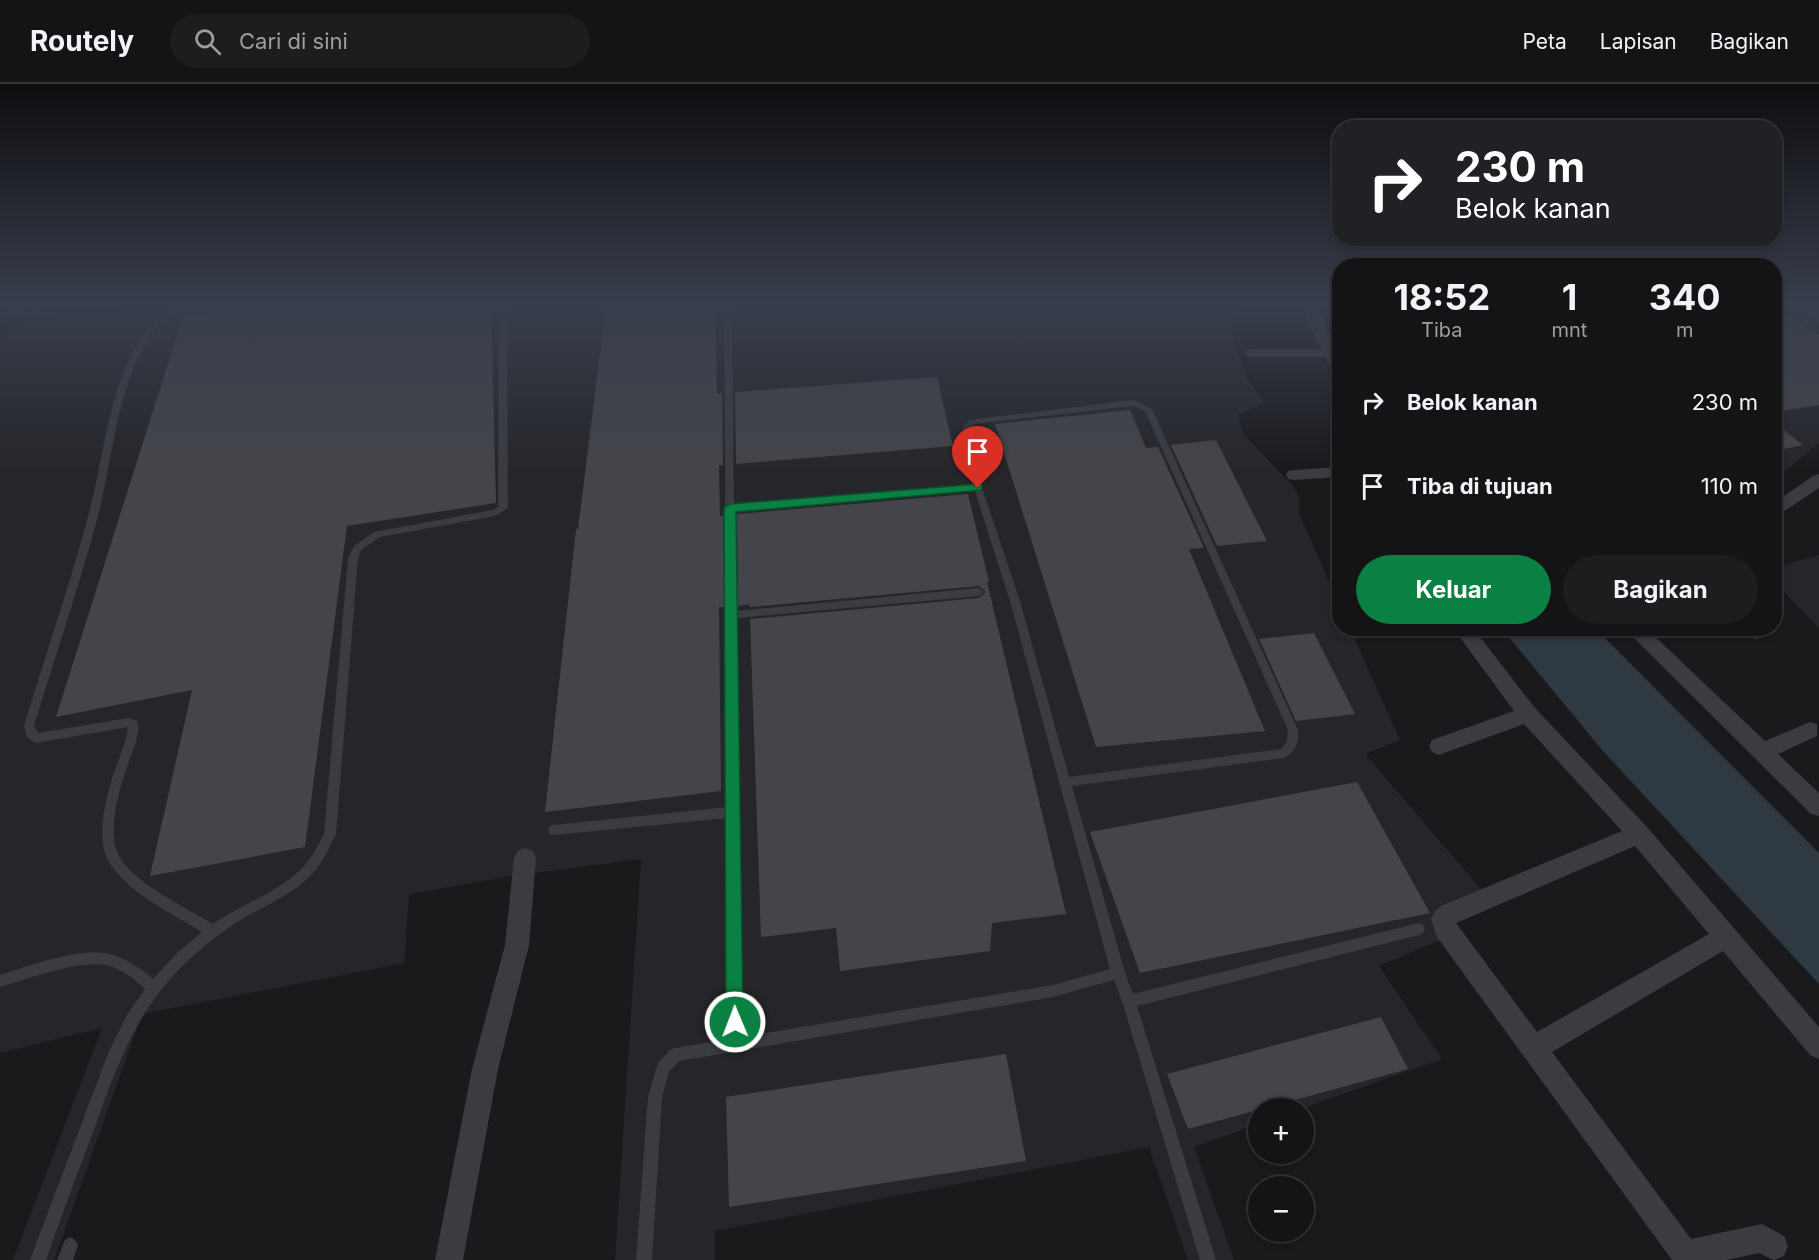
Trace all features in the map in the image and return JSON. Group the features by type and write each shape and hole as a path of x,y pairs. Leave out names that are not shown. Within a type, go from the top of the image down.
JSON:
{"street":[{"path":"1294,475 1332,472"},
{"path":"1782,506 1819,480"},
{"path":"1468,636 1528,714 1639,834 1819,1046"},
{"path":"1641,636 1819,807"},
{"path":"1439,746 1528,714"},
{"path":"1762,752 1810,730"},
{"path":"1639,834 1449,914 1443,919 1445,929 1687,1258 1762,1238 1774,1246"},
{"path":"449,1260 485,1069 517,945 525,858"},
{"path":"1534,1047 1726,937"}],"lane":[{"path":"133,360 121,399 93,515 28,726 31,734 36,738 129,722 133,724 133,731 113,794 109,829 113,857 125,872 148,890 213,931"},
{"path":"38,1260 127,1025 166,974 213,931 237,914 283,892 304,875 322,855 330,834 353,558 357,548 377,534 495,513 503,508 503,360"},
{"path":"729,360 735,1045"},
{"path":"1066,782 1284,753 1293,743 1293,730 1148,409 1134,403 972,422 966,427 965,435 978,488 1015,600 1118,973 1129,1001 1208,1260"},
{"path":"730,508 978,488"},
{"path":"731,615 979,592"},
{"path":"554,830 733,812"},
{"path":"1129,1001 1419,929"},
{"path":"0,981 67,963 105,958 136,973 154,988"},
{"path":"644,1260 655,1096 663,1068 675,1055 1053,991 1118,973"}],"shaded area":[{"path":"0,360 1240,360 1247,379 1265,403 1238,415 1243,434 1294,487 1300,500 1299,513 1332,588 1332,636 1353,636 1400,740 1365,754 1486,895 1432,922 1445,938 1379,966 1442,1059 1314,1104 1314,1098 1248,1098 1248,1128 1194,1147 1234,1260 1188,1260 1149,1147 715,1231 715,1260 615,1260 641,859 511,876 409,894 404,963 142,1014 54,1260 13,1260 102,1028 0,1053"},
{"path":"1782,360 1819,360 1819,443 1782,473"},
{"path":"1819,555 1819,628 1782,590 1782,565"},
{"path":"1508,636 1603,636 1819,853 1819,984 1603,751"}],"building":[{"path":"169,360 492,360 496,503 347,526 305,847 150,876 192,690 56,717"},
{"path":"599,360 716,360 717,394 722,393 723,465 719,465 720,516 723,516 724,607 719,607 721,791 545,812 576,529 578,529"},
{"path":"1782,360 1819,360 1819,405 1782,411"},
{"path":"937,377 953,446 736,464 735,392"},
{"path":"1130,410 1146,448 1158,447 1204,548 1189,549 1265,731 1096,747 995,424"},
{"path":"1782,428 1803,445 1782,449"},
{"path":"1216,440 1267,541 1217,546 1171,445"},
{"path":"968,494 1066,914 992,923 990,951 840,971 836,928 761,937 750,619 979,598 986,592 979,586 750,607 749,604 738,606 737,514"},
{"path":"1314,633 1355,714 1296,721 1259,639"},
{"path":"1357,782 1430,913 1140,973 1090,832"},
{"path":"1381,1017 1408,1069 1302,1098 1248,1098 1248,1113 1188,1129 1167,1074"},
{"path":"1006,1054 1026,1161 729,1207 726,1097"}],"route":[{"path":"735,1022 730,508 978,488"}]}
